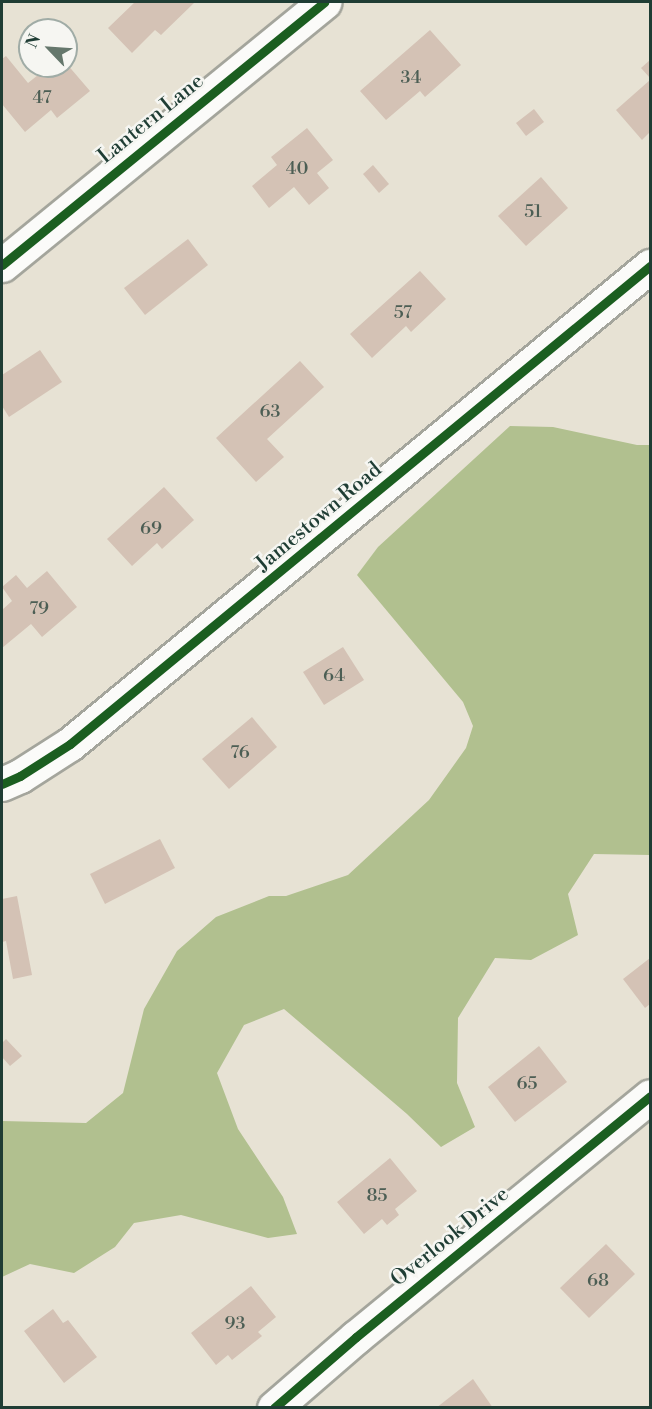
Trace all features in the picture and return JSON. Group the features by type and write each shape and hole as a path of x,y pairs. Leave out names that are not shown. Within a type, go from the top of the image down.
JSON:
{"street":[{"name":"Lantern Lane","path":"2,265 324,2"},
{"name":"Jamestown Road","path":"2,784 20,776 70,744 651,266"},
{"name":"Overlook Drive","path":"274,1407 356,1337 651,1096"}],"green space":[{"path":"510,426 553,427 637,445 650,445 650,855 594,854 568,894 578,935 531,960 495,958 458,1018 457,1083 475,1127 441,1147 407,1114 284,1009 244,1025 217,1073 238,1129 283,1197 297,1234 268,1238 181,1215 134,1223 115,1247 74,1273 30,1264 2,1277 2,1121 86,1123 123,1093 144,1009 177,951 216,917 269,896 286,896 348,875 429,800 466,748 473,726 463,702 357,575 378,547"}],"building":[{"path":"135,2 195,2 161,35 155,30 132,53 108,28"},
{"path":"430,30 461,65 425,97 420,91 386,120 360,91"},
{"path":"6,56 18,71 18,78 24,78 28,83 34,78 78,77 90,91 57,118 51,110 25,132 2,104 2,59"},
{"path":"650,60 650,78 641,68"},
{"path":"650,80 650,132 642,140 616,110"},
{"path":"534,109 544,122 526,136 516,123"},
{"path":"307,128 333,160 317,173 329,188 309,205 294,187 269,208 252,186 277,165 271,157"},
{"path":"373,165 389,184 379,193 363,174"},
{"path":"541,177 568,208 526,246 498,216"},
{"path":"188,239 208,265 145,315 124,288"},
{"path":"420,271 446,299 411,332 406,326 372,358 350,334"},
{"path":"40,350 62,382 9,417 2,406 2,375"},
{"path":"300,361 324,387 267,439 284,457 256,482 216,438"},
{"path":"164,487 194,520 162,549 157,543 132,566 107,539"},
{"path":"47,571 77,607 42,637 31,624 2,648 2,610 12,601 2,587 16,575 27,588"},
{"path":"343,647 364,680 324,705 303,672"},
{"path":"252,717 277,747 229,789 202,759"},
{"path":"160,839 175,868 105,904 90,874"},
{"path":"17,896 32,975 13,979 6,941 2,942 2,899"},
{"path":"650,958 650,1004 645,1008 623,979"},
{"path":"6,1039 22,1056 10,1066 2,1057 2,1043"},
{"path":"539,1046 567,1082 515,1122 488,1087"},
{"path":"390,1158 417,1191 395,1209 399,1215 387,1225 382,1219 364,1234 337,1202"},
{"path":"606,1244 635,1274 589,1318 560,1288"},
{"path":"251,1286 276,1317 258,1332 262,1336 232,1360 228,1355 216,1365 191,1333"},
{"path":"53,1309 63,1323 68,1320 97,1357 64,1383 24,1331"},
{"path":"473,1379 493,1408 436,1408"}],"cycle path":[{"path":"2,265 324,2"},
{"path":"2,784 20,776 70,744 650,266"},
{"path":"274,1408 356,1337 650,1096"}]}
